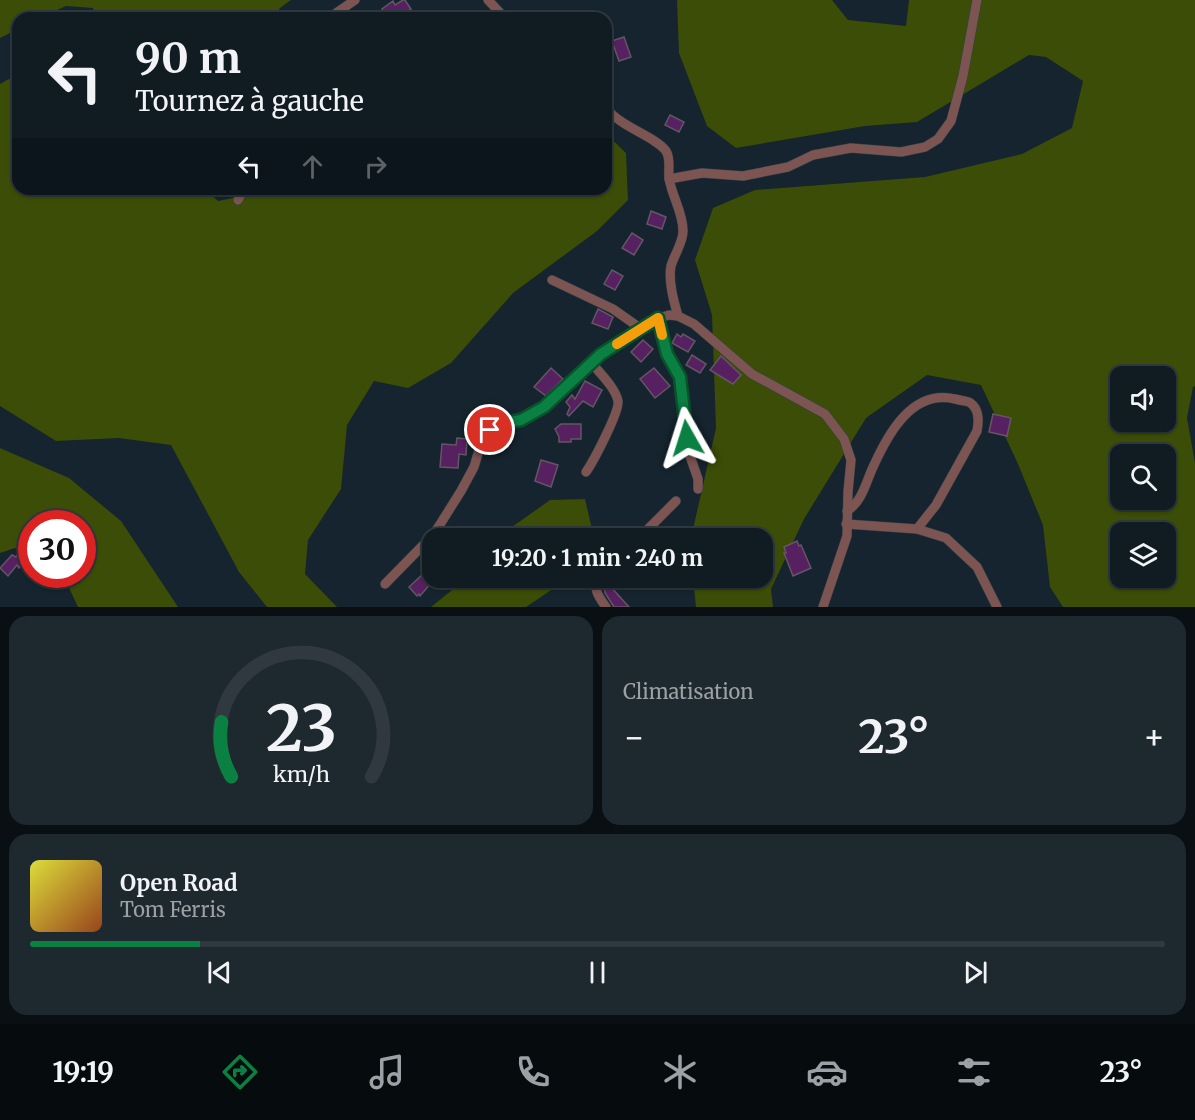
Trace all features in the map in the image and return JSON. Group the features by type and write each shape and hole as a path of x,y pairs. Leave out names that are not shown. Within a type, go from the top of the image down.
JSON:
{"street":[{"path":"338,12 355,0"},
{"path":"488,0 499,12"},
{"path":"669,179 702,173 743,176 788,167 813,155 851,148 901,152 925,147 938,139 951,121 963,75 977,0"},
{"path":"612,114 622,124 659,144 669,159 669,179 682,215 683,235 671,268 673,297 678,316"},
{"path":"238,200 241,195"},
{"path":"552,280 613,309 640,328"},
{"path":"385,584 434,534 474,467 482,440 490,430 498,424 521,420 544,407 601,354 640,328 669,315 678,316 694,324 752,374 825,414 844,439 851,460 847,536 823,607"},
{"path":"658,318 667,354 680,377 690,456 699,479 698,489"},
{"path":"586,472 616,417 619,405 615,393 592,363"},
{"path":"847,511 859,499 885,443 908,412 926,400 936,397 968,402 977,412 979,422 977,431 936,505 917,529"},
{"path":"649,528 676,501"},
{"path":"846,524 917,529 946,538 977,567 997,607"},
{"path":"595,588 606,607"}],"green space":[{"path":"0,0 291,0 278,12 93,12 93,8 66,6 53,12 12,12 12,32 0,38"},
{"path":"677,0 832,0 848,20 906,26 909,0 1195,0 1195,386 1187,418 1195,463 1195,607 1063,607 1050,587 1043,525 1018,464 981,385 927,375 866,418 804,519 773,585 773,528 693,528 716,428 712,315 695,260 713,208 755,190 925,177 1022,154 1072,128 1083,81 1046,57 1029,55 917,122 865,126 736,148 707,126 679,53"},
{"path":"12,77 12,195 212,195 218,201 247,195 612,195 612,140 626,153 628,200 597,231 513,293 451,363 408,388 374,381 347,425 341,489 308,540 305,574 337,607 267,607 239,572 171,445 119,438 56,441 0,406 0,84"},
{"path":"0,448 69,478 121,521 178,607 78,607 69,588 96,588 96,510 18,510 18,550 15,548 0,553"},
{"path":"585,499 592,528 511,528 550,500"},
{"path":"455,588 554,588 526,607 431,607"},
{"path":"694,588 771,588 773,607 696,607"}],"building":[{"path":"405,0 411,9 409,12 384,12 382,9 393,1 395,5"},
{"path":"624,37 631,57 619,61 612,41"},
{"path":"670,115 684,122 679,132 665,125"},
{"path":"651,211 666,217 662,229 647,224"},
{"path":"632,233 643,240 634,255 622,248"},
{"path":"612,270 623,276 615,290 604,284"},
{"path":"598,309 613,317 608,329 592,323"},
{"path":"677,334 681,337 683,334 695,341 688,352 672,343"},
{"path":"643,340 653,349 641,362 631,352"},
{"path":"692,355 706,364 700,373 686,365"},
{"path":"721,356 741,375 733,384 710,370"},
{"path":"551,368 563,379 546,396 534,387"},
{"path":"654,368 670,386 655,398 640,379"},
{"path":"585,381 602,390 593,407 583,401 569,416 567,414 570,407 566,402 572,395 575,399"},
{"path":"993,414 1011,418 1007,436 989,432"},
{"path":"561,424 581,424 581,439 559,442 555,429"},
{"path":"457,438 467,439 466,455 459,454 458,468 440,467 442,444 456,445"},
{"path":"541,460 558,465 551,487 535,481"},
{"path":"797,541 811,568 793,576 784,547"},
{"path":"18,554 18,566 17,565 8,576 0,568 12,555 16,557"},
{"path":"422,575 422,588 427,588 420,596 419,594 417,596 409,587"},
{"path":"604,588 612,588 629,607 614,607"}],"slow traffic":[{"path":"617,344 658,318 662,335"}],"route":[{"path":"490,430 498,424 521,420 544,407 601,354 658,318 663,344 680,377 687,438"}]}
